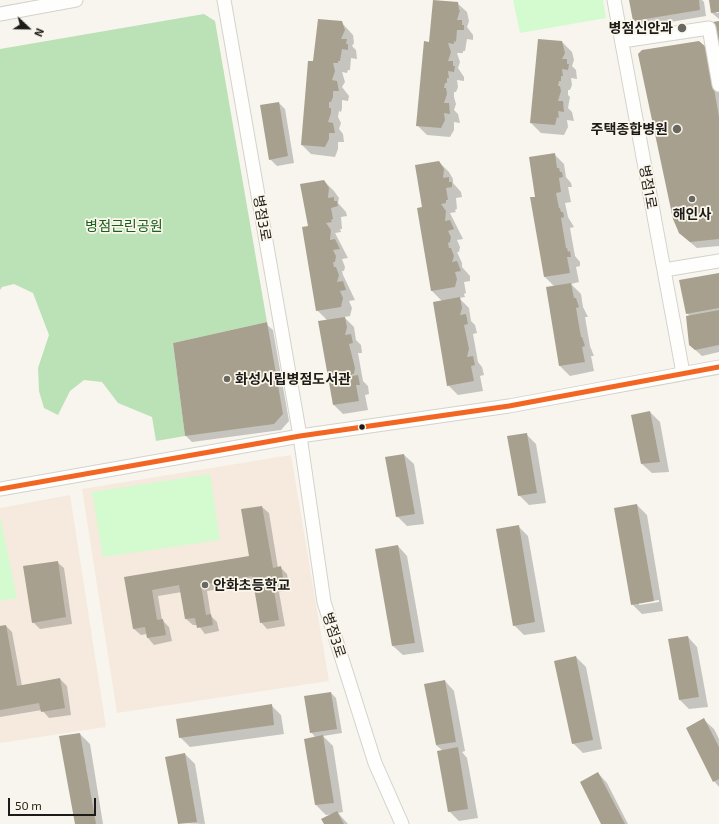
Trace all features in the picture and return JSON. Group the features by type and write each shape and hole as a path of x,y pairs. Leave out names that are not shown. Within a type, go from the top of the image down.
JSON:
{"street":[{"path":"0,14 76,0"},
{"name":"병점3로","path":"224,0 300,436 324,602 375,763 402,824"},
{"name":"병점1로","path":"614,0 683,373"},
{"path":"622,41 709,28 719,86"},
{"path":"664,270 719,261"},
{"path":"0,488 300,436 509,406 719,367"}],"shaded area":[{"name":"안화초등학교","path":"291,455 329,681 117,713 82,489"},
{"path":"70,495 106,727 0,743 0,508"}],"green space":[{"path":"513,0 603,0 606,18 520,33"},
{"name":"병점근린공원","path":"204,14 215,21 267,322 173,343 185,436 156,441 152,417 118,403 102,382 84,380 70,391 58,415 44,408 39,391 38,368 49,335 33,293 14,284 2,287 0,290 0,49"},
{"path":"210,474 220,540 103,557 92,492"},
{"path":"0,516 17,598 0,601"}],"building":[{"path":"433,0 458,2 460,10 457,20 462,20 462,25 464,25 464,30 457,30 456,42 454,41 454,44 448,43 451,52 448,61 453,61 453,66 455,66 454,72 448,71 449,78 447,78 447,83 445,83 444,88 446,88 447,94 444,103 449,103 450,114 444,113 445,120 441,128 416,126 424,41 429,42"},
{"path":"629,0 699,0 700,10 633,21"},
{"path":"709,0 719,0 719,12 711,13"},
{"path":"318,19 342,21 345,30 341,39 347,39 346,44 348,44 348,50 342,49 340,61 338,61 338,63 333,63 335,71 332,80 337,81 339,91 333,91 333,97 331,102 329,102 331,113 328,122 333,123 335,133 329,133 329,139 325,147 301,145 308,61 313,61"},
{"path":"719,21 719,48 718,48 713,22"},
{"path":"538,39 562,41 565,53 562,59 567,59 567,64 569,64 568,70 562,69 563,76 561,76 561,81 559,81 558,86 560,86 561,91 558,101 563,101 564,112 558,111 559,118 557,117 555,125 530,123"},
{"path":"699,41 707,48 719,117 719,239 690,242 679,233 673,219 638,54 642,50"},
{"path":"279,102 288,156 269,160 260,105"},
{"path":"555,153 557,168 559,168 560,172 562,172 563,177 559,178 561,192 556,193 559,208 561,212 563,212 564,217 561,218 566,248 568,252 570,251 571,257 567,257 570,273 544,277 530,197 535,197 529,157"},
{"path":"439,161 444,169 443,178 449,177 449,182 452,182 452,187 446,188 448,200 446,200 446,203 441,204 446,211 445,221 450,220 454,229 448,231 451,237 450,242 448,243 449,248 451,248 454,256 452,262 457,261 461,271 455,272 457,279 455,287 431,291 417,208 422,207 415,165"},
{"path":"324,180 329,188 328,198 334,197 334,201 337,201 338,206 331,208 333,219 331,220 332,222 326,223 331,230 330,240 335,239 340,249 333,250 336,256 335,262 333,262 334,267 336,267 339,275 337,282 343,281 346,290 340,291 343,298 341,307 316,311 302,227 308,226 300,184"},
{"path":"719,273 719,308 686,314 679,280"},
{"path":"571,283 574,298 576,298 579,307 576,308 581,337 585,346 582,347 585,362 559,366 546,287"},
{"path":"460,297 462,308 460,315 466,314 468,324 464,325 469,349 467,357 473,356 475,365 471,366 474,381 447,386 433,302"},
{"path":"719,310 719,345 695,350 689,345 686,316"},
{"path":"345,317 347,327 345,335 351,334 353,343 349,344 355,368 352,376 358,375 360,385 356,385 359,401 333,405 318,321"},
{"name":"화성시립병점도서관","path":"267,322 283,414 274,424 185,436 173,343"},
{"path":"650,411 660,462 641,464 631,415"},
{"path":"527,433 537,493 518,496 507,436"},
{"path":"404,454 415,514 396,517 385,457"},
{"path":"637,504 654,601 631,605 614,508"},
{"path":"262,506 273,568 281,566 284,583 273,585 279,620 260,623 252,576 201,585 206,615 211,614 213,625 197,628 195,618 185,619 179,585 152,590 157,620 163,619 166,635 147,638 145,627 133,629 124,577 249,556 241,509"},
{"path":"519,525 535,622 513,626 496,529"},
{"path":"398,545 415,643 392,646 375,549"},
{"path":"58,561 66,617 32,623 23,566"},
{"path":"6,625 17,686 60,678 65,708 41,712 39,703 0,710 0,626"},
{"path":"688,636 699,697 679,700 668,639"},
{"path":"576,656 593,740 572,744 554,661"},
{"path":"445,680 456,742 436,745 424,684"},
{"path":"331,692 337,729 310,733 304,696"},
{"path":"272,704 274,725 179,738 176,719"},
{"path":"704,718 719,747 719,779 713,782 686,728"},
{"path":"80,733 96,824 75,824 59,736"},
{"path":"323,735 334,803 315,805 304,739"},
{"path":"458,747 468,809 448,812 437,751"},
{"path":"185,753 197,822 178,824 165,757"},
{"path":"598,772 625,824 601,824 580,782"},
{"path":"337,811 344,824 324,824 321,819"}],"transit line":[{"path":"0,489 300,436 509,406 719,367"}],"place":[{"name":"병점신안과","path":"682,28"},
{"name":"주택종합병원","path":"677,129"},
{"name":"해인사","path":"692,199"},
{"name":"화성시립병점도서관","path":"227,379"},
{"name":"안화초등학교","path":"205,585"}]}
